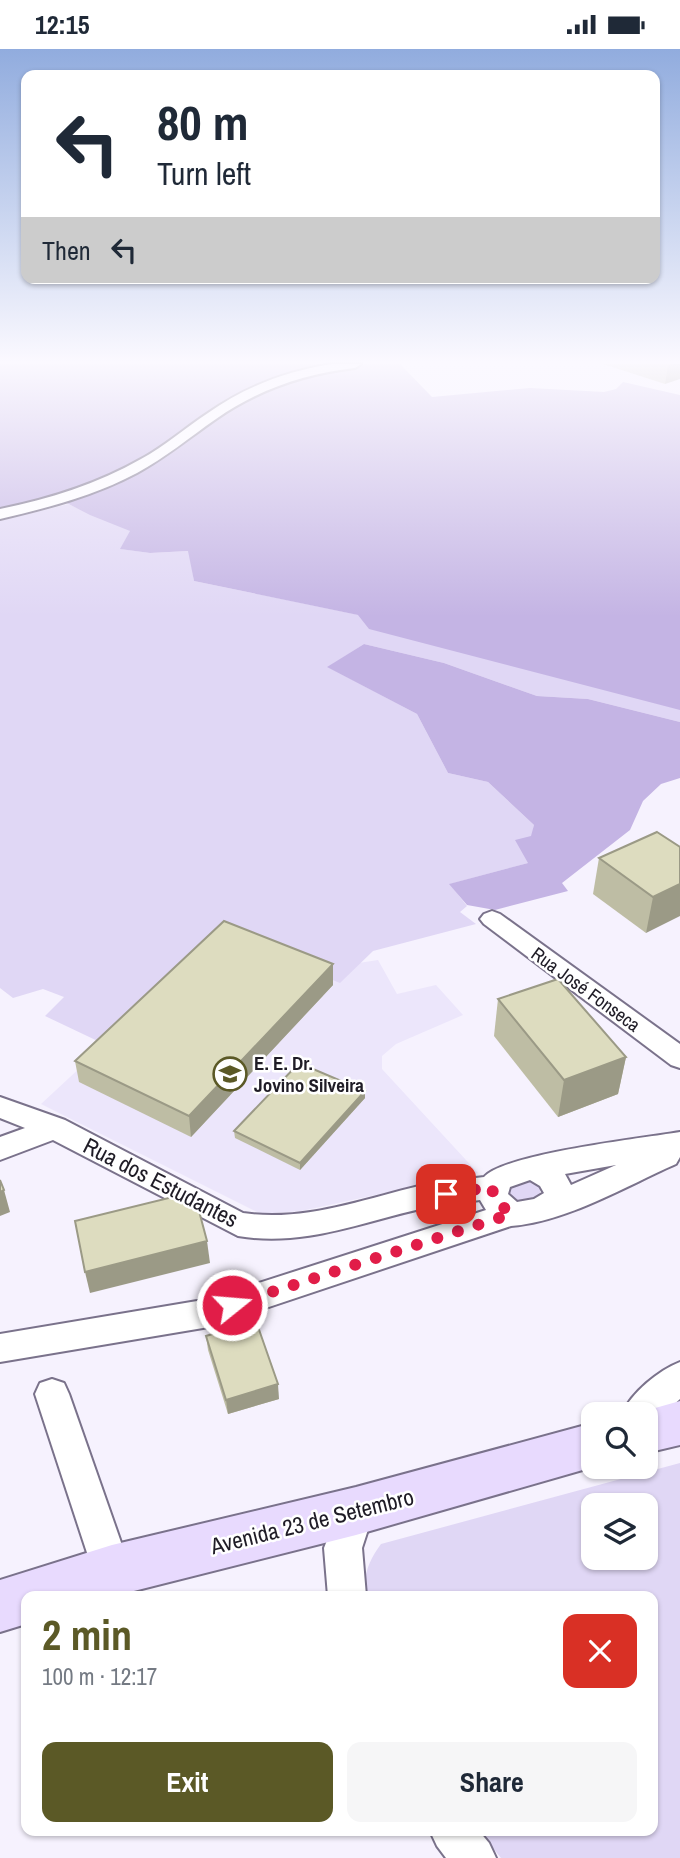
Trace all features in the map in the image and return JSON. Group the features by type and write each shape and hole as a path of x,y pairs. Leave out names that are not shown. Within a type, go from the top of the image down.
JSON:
{"street":[{"path":"0,515 71,496 112,480 167,448"},
{"name":"Rua José Fonseca","path":"492,919 680,1058"},
{"name":"Rua dos Estudantes","path":"0,1107 55,1128 216,1215 238,1224 263,1228 307,1226 423,1197 492,1187"},
{"path":"0,1149 55,1128"},
{"path":"511,1214 494,1199 492,1187 500,1178 531,1169 680,1143"},
{"path":"0,1348 209,1313 511,1214 552,1206 680,1150"},
{"path":"531,1169 546,1173 554,1181 559,1197 552,1206"},
{"path":"652,1402 680,1377"},
{"path":"52,1394 112,1571"},
{"path":"658,1428 680,1423"},
{"name":"Avenida 23 de Setembro","path":"48,1591 112,1571 356,1511 581,1448"},
{"path":"346,1591 343,1548 356,1511"},
{"path":"0,1606 21,1600"},
{"path":"456,1836 474,1858"}],"shaded area":[{"path":"0,448 680,448 680,710 369,629 358,615 194,581 188,551 150,553 120,549 130,531 55,497 0,510"},
{"path":"68,504 131,531 121,549 150,553 189,551 194,581 359,615 680,709 680,722 588,699 537,696 444,663 364,644 328,667 417,714 448,773 488,782 534,825 528,863 450,884 467,906 460,912 476,924 373,951 340,983 223,935 104,1044 45,1016 64,997 43,989 13,998 0,988 0,521"},
{"path":"364,644 444,663 537,696 588,699 680,722 680,778 661,784 643,801 630,830 562,883 568,891 495,910 467,905 449,884 528,863 515,840 531,836 534,825 488,782 448,773 417,714 327,667"},
{"name":"E. E. Dr. Jovino Silveira","path":"223,935 333,967 378,960 397,994 436,985 463,1015 396,1044 382,1056 382,1069 478,1173 301,1211 261,1214 41,1104"},
{"path":"528,1177 541,1186 539,1199 518,1203 507,1191 508,1183"},
{"path":"680,1463 680,1858 501,1858 483,1836 658,1836 658,1591 366,1591 368,1569 381,1544 621,1479 658,1479 658,1469"}],"building":[{"path":"657,832 680,847 680,884 653,897 599,858"},
{"path":"224,921 333,964 189,1116 75,1061"},
{"path":"558,979 626,1057 564,1080 498,999"},
{"path":"299,1063 365,1091 300,1163 234,1131"},
{"path":"189,1193 195,1196 207,1241 85,1272 75,1221"},
{"path":"256,1321 278,1384 226,1400 206,1336"}],"place":[{"name":"E. E. Dr. Jovino Silveira","path":"230,1074"}],"route":[{"path":"232,1305 511,1214 494,1199 492,1187 446,1194"}]}
